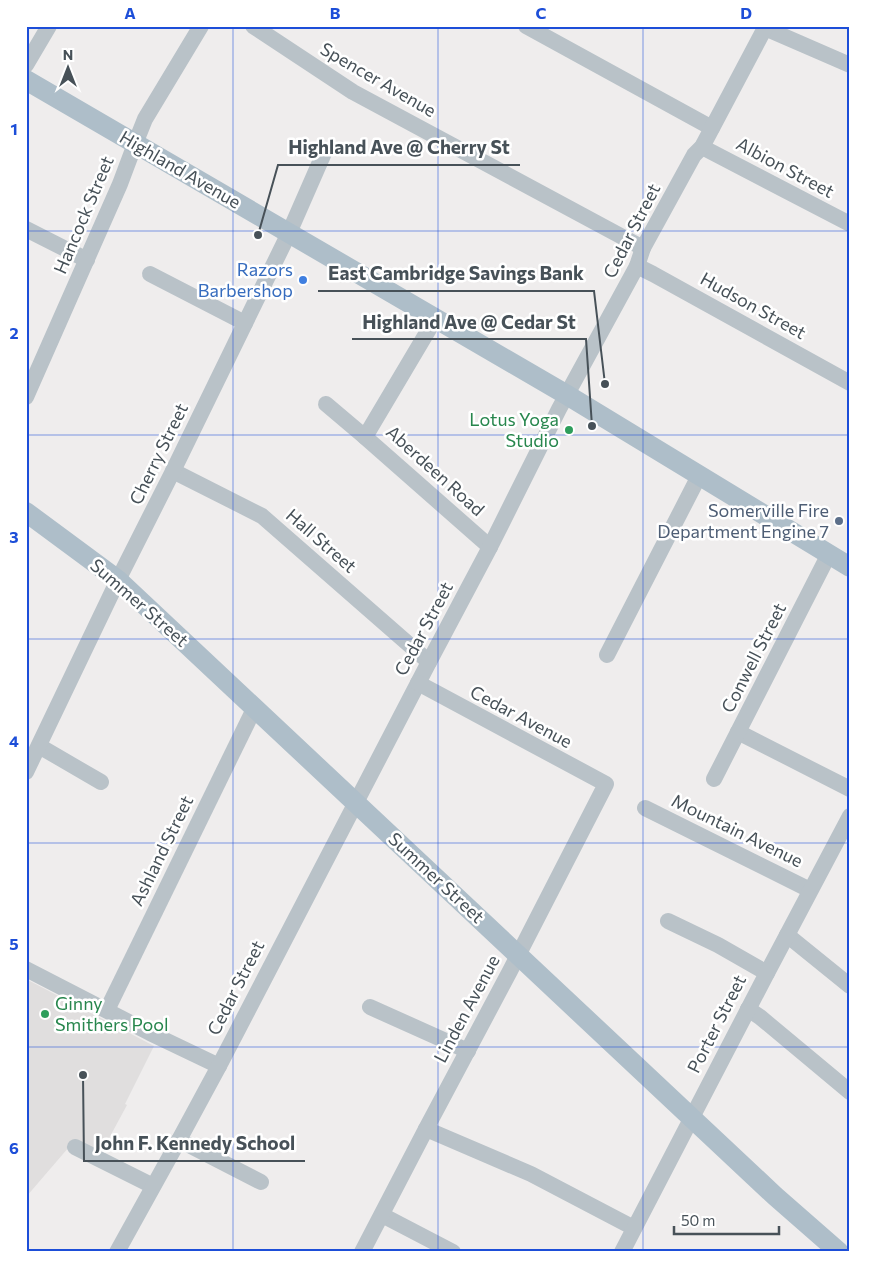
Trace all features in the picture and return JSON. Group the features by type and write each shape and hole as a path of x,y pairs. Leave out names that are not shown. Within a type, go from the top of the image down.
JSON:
{"main road":[{"name":"Highland Avenue","path":"26,80 567,395 850,567"},
{"name":"Summer Street","path":"26,512 118,580 775,1196 839,1252"}],"street":[{"path":"26,65 49,26"},
{"name":"Hancock Street","path":"26,397 32,369 87,260 120,184 145,119 201,26"},
{"name":"Spencer Avenue","path":"253,26 353,92 643,248"},
{"path":"526,26 712,128"},
{"path":"765,27 850,65"},
{"name":"Cedar Street","path":"117,1252 219,1066 490,547 567,395 637,266 643,248 694,155 702,147 765,27"},
{"name":"Albion Street","path":"702,147 850,224"},
{"name":"Cherry Street","path":"26,772 118,580 173,472 289,233 324,153"},
{"path":"26,229 87,260"},
{"name":"Hudson Street","path":"637,266 850,383"},
{"path":"150,274 245,323"},
{"name":"Aberdeen Road","path":"435,319 365,437 490,547"},
{"path":"326,404 365,437"},
{"name":"Hall Street","path":"173,472 262,516 429,662"},
{"path":"607,655 699,476"},
{"name":"Conwell Street","path":"714,779 829,554"},
{"name":"Cedar Avenue","path":"418,683 606,784"},
{"name":"Ashland Street","path":"107,1010 254,709"},
{"path":"738,732 850,789"},
{"path":"39,746 101,782"},
{"name":"Linden Avenue","path":"362,1252 606,784"},
{"name":"Mountain Avenue","path":"645,808 810,890"},
{"name":"Porter Street","path":"622,1252 850,816"},
{"path":"668,921 718,945 767,973"},
{"path":"787,935 850,986"},
{"path":"26,969 219,1066"},
{"path":"370,1007 468,1051"},
{"path":"748,1009 850,1092"},
{"path":"426,1129 532,1174 634,1228"},
{"path":"180,1140 262,1182"},
{"path":"75,1147 153,1186"},
{"path":"382,1215 453,1252"}],"shaded area":[{"path":"26,979 154,1046 125,1104 127,1105 101,1153 75,1140 26,1197"}],"place":[{"name":"Highland Ave @ Cherry St","path":"258,235"},
{"name":"Razors Barbershop","path":"303,280"},
{"name":"East Cambridge Savings Bank","path":"605,384"},
{"name":"Highland Ave @ Cedar St","path":"592,426"},
{"name":"Lotus Yoga Studio","path":"569,430"},
{"name":"Somerville Fire Department Engine 7","path":"839,521"},
{"name":"Ginny Smithers Pool","path":"45,1014"},
{"name":"John F. Kennedy School","path":"83,1075"}]}
